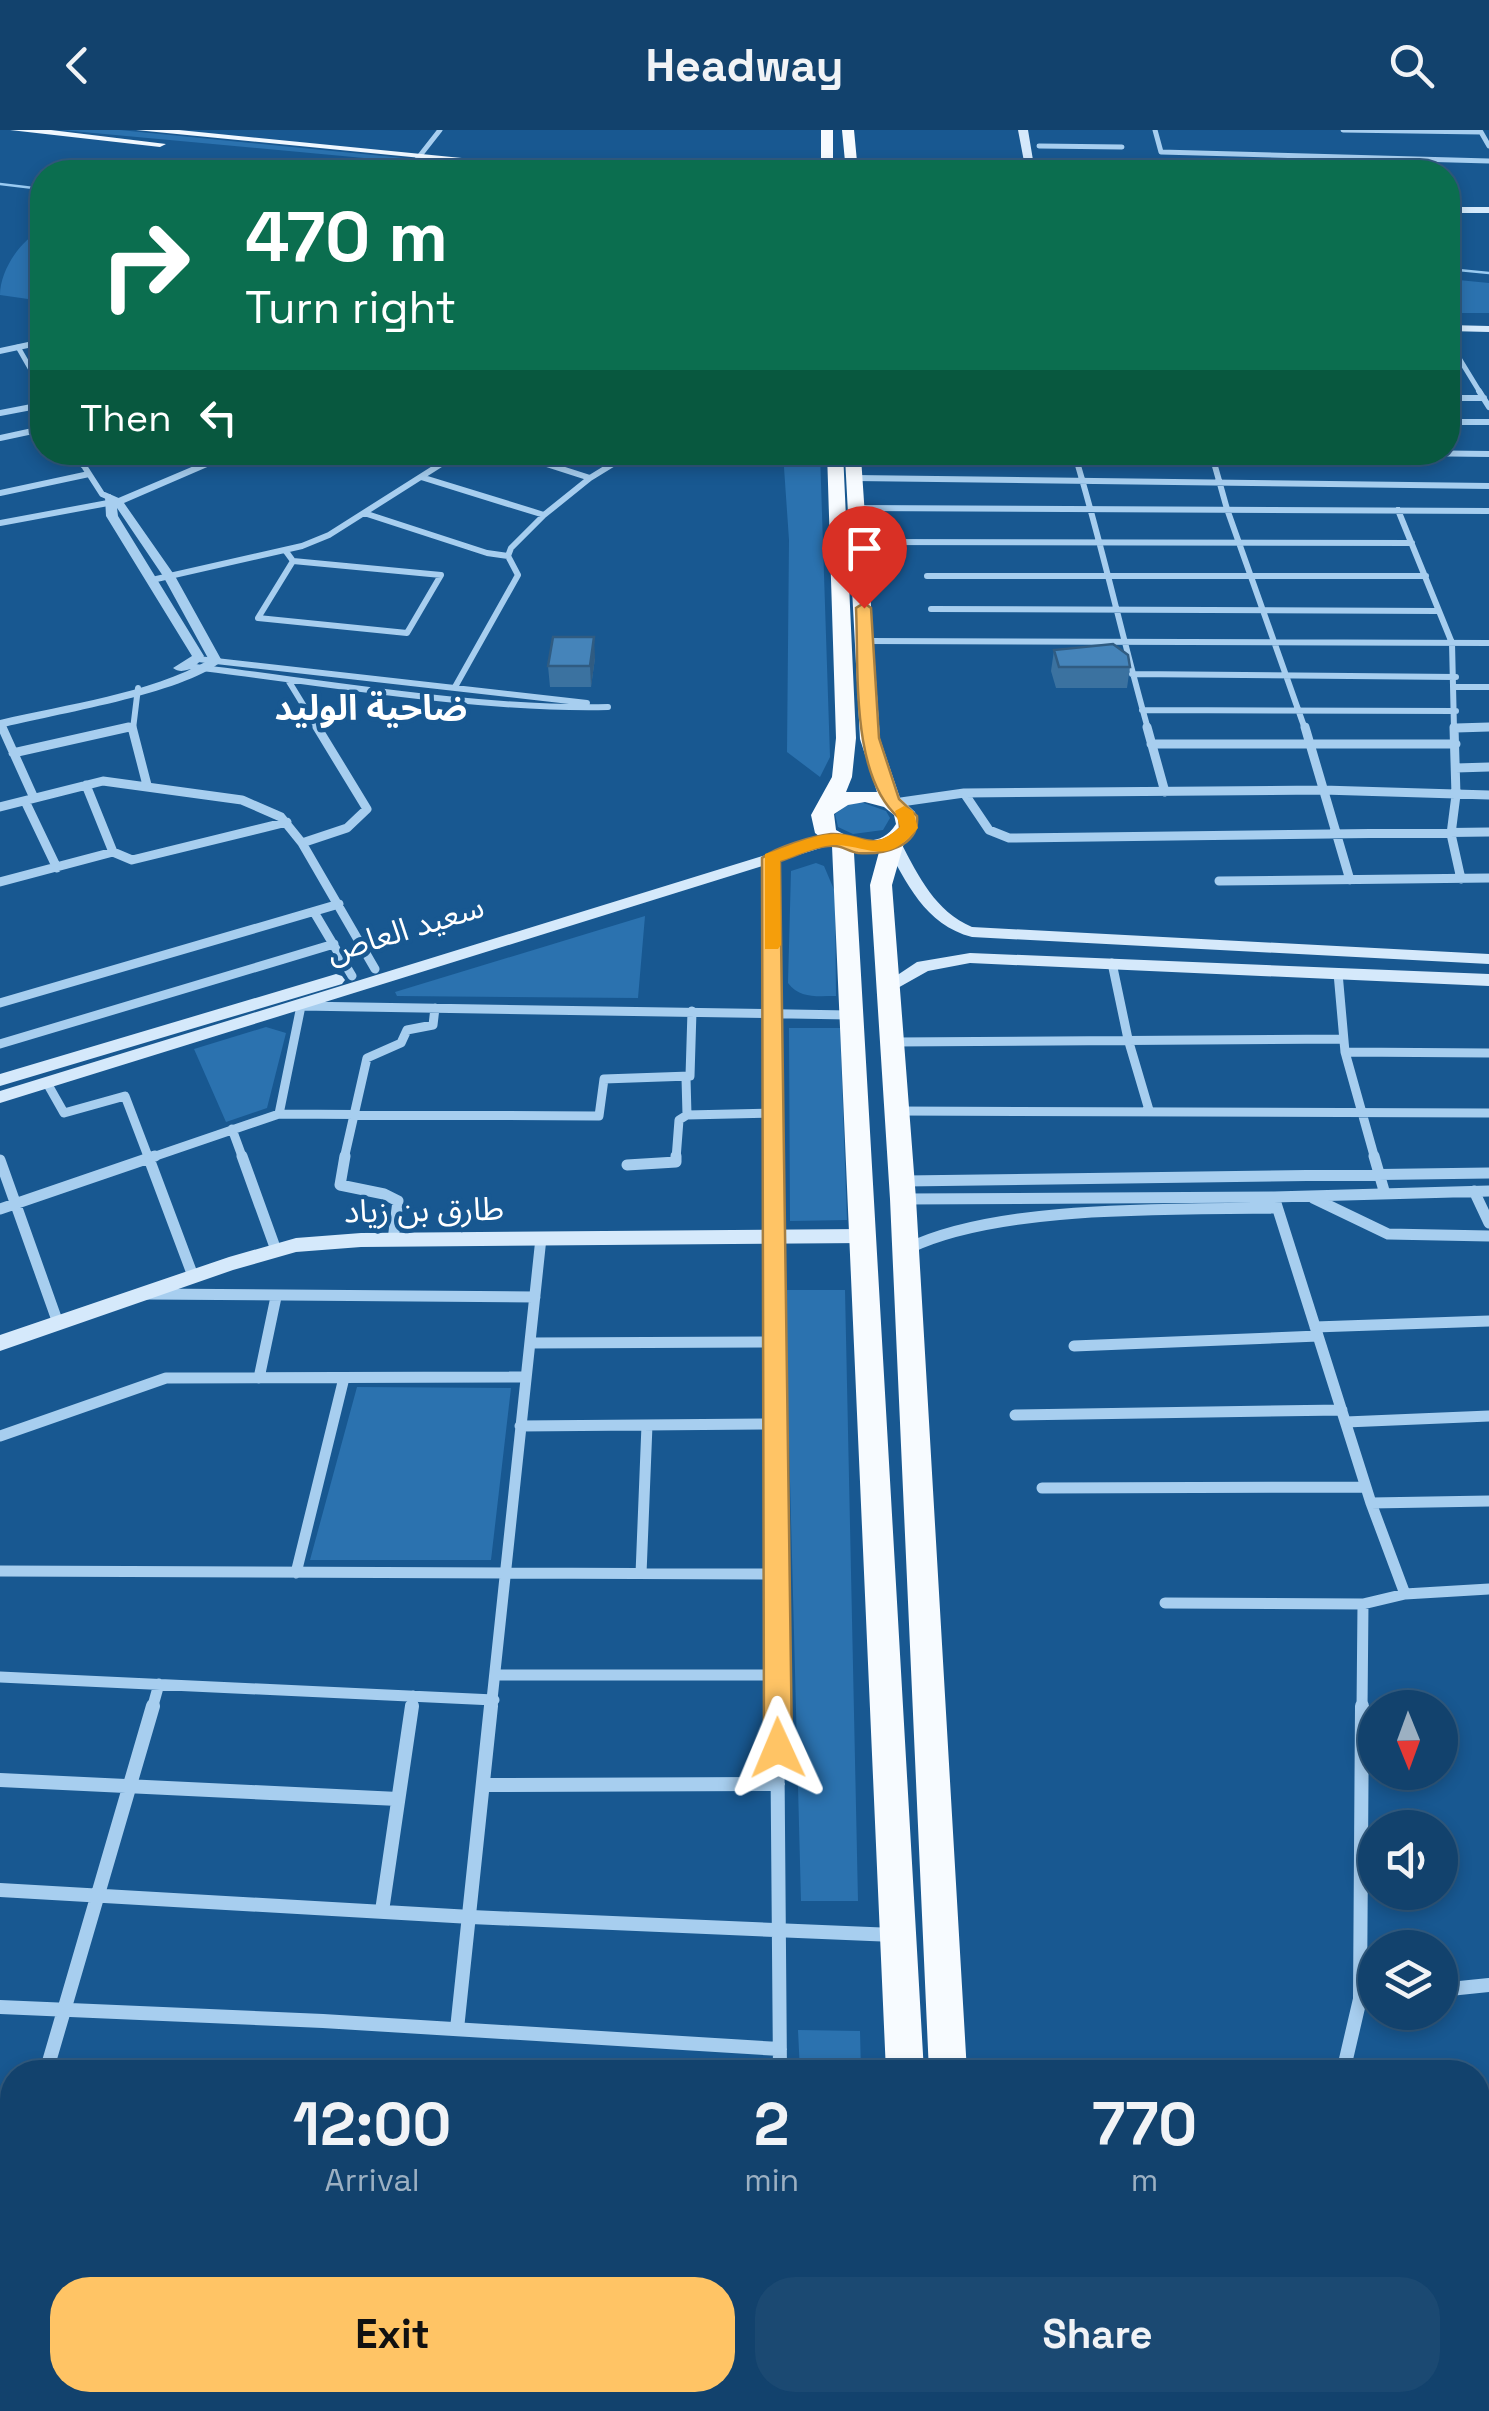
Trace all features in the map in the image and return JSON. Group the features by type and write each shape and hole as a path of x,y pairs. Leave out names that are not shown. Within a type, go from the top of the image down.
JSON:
{"highway":[{"path":"827,130 828,160"},
{"path":"848,130 852,160"},
{"path":"836,465 846,738 842,777 822,815 834,839 854,1015 905,2060"},
{"path":"854,465 870,738 892,802"},
{"path":"829,806 865,796 892,802 908,816 909,828 893,843 881,885 906,1250 947,2060"},
{"path":"834,839 868,848 893,843"}],"main road":[{"path":"16,130 328,160"},
{"path":"142,130 466,160"},
{"path":"1023,130 1029,160"},
{"path":"1036,130 1042,160"},
{"path":"1460,206 1489,207"},
{"path":"1460,319 1489,320"},
{"path":"1460,328 1489,329"},
{"path":"0,1097 834,839"},
{"name":"سعيد العاص","path":"0,1080 834,839"},
{"path":"893,843 915,884 938,913 963,930 1002,936 1489,959"},
{"path":"887,988 923,966 970,958 1489,980"},
{"name":"طارق بن زياد","path":"0,1343 296,1245 393,1240 866,1236"}],"street":[{"path":"418,160 440,130"},
{"path":"1154,130 1161,152 1453,160"},
{"path":"1343,130 1481,132 1489,146"},
{"path":"1039,146 1122,147"},
{"path":"1460,160 1489,161"},
{"path":"0,351 30,344"},
{"path":"18,347 30,368"},
{"path":"1460,359 1489,407"},
{"path":"1460,398 1484,398"},
{"path":"0,414 30,408"},
{"path":"1460,422 1489,422"},
{"path":"0,438 30,432"},
{"path":"1460,454 1489,454"},
{"path":"83,465 169,576 201,664"},
{"path":"111,501 188,465"},
{"path":"0,523 111,501 204,465"},
{"path":"152,580 285,550 329,535 440,465"},
{"path":"550,465 590,478"},
{"path":"508,556 544,515 611,465"},
{"path":"1077,465 1111,576 1114,608 1165,792"},
{"path":"1216,465 1227,509 1310,742 1350,880"},
{"path":"0,494 89,474"},
{"path":"421,477 544,515"},
{"path":"854,478 1489,486"},
{"path":"111,501 201,664"},
{"path":"858,508 1489,511"},
{"path":"1398,510 1452,643 1456,795 1451,834 1461,878"},
{"path":"364,513 487,553 508,556"},
{"path":"858,542 1412,544"},
{"path":"285,550 293,561 441,575 406,632 258,618 293,561"},
{"path":"455,687 518,575 508,556"},
{"path":"927,576 1426,576"},
{"path":"932,608 1437,611"},
{"path":"866,641 1489,643"},
{"path":"0,713 201,664 455,687 608,707 569,708 288,680 201,664 138,688 0,724 57,868"},
{"path":"1132,674 1489,686"},
{"path":"288,680 367,809 360,821 339,832 302,842"},
{"path":"138,688 132,726 147,784"},
{"path":"1142,710 1456,711"},
{"path":"13,752 132,726"},
{"path":"1456,728 1489,727"},
{"path":"1151,744 1456,744"},
{"path":"1456,768 1489,767"},
{"path":"0,807 104,781 242,800 286,822 302,842 375,969"},
{"path":"86,785 113,852"},
{"path":"892,802 964,793 1323,790 1489,795"},
{"path":"964,793 989,830 1009,838 1489,832"},
{"path":"0,882 113,852 132,860 286,822"},
{"path":"771,858 780,2060"},
{"path":"1219,881 1489,878"},
{"path":"0,1002 339,904"},
{"path":"314,912 352,976"},
{"path":"0,1044 334,944"},
{"path":"1112,963 1128,1039 1149,1110"},
{"path":"1338,973 1344,1052 1384,1194"},
{"path":"278,1114 301,1006 854,1015"},
{"path":"393,1240 398,1200 376,1190 340,1185 367,1058 401,1043 407,1030 433,1025 435,1008"},
{"path":"0,1209 278,1114 594,1117 601,1112 604,1078 686,1078 692,1073 692,1012"},
{"path":"892,1042 1344,1038"},
{"path":"1344,1052 1489,1052"},
{"path":"686,1078 687,1115"},
{"path":"47,1083 64,1113 125,1096 193,1276"},
{"path":"895,1111 1489,1113"},
{"path":"627,1165 676,1162 679,1120 687,1115 773,1113"},
{"path":"232,1129 276,1250"},
{"path":"0,1160 58,1323"},
{"path":"902,1190 1489,1173"},
{"path":"902,1190 1275,1202"},
{"path":"1474,1191 1489,1223"},
{"path":"906,1250 922,1236 1012,1222 1310,1196 1489,1191"},
{"path":"1310,1196 1388,1234 1489,1236"},
{"path":"1275,1202 1366,1487 1405,1594"},
{"path":"457,2029 541,1238"},
{"path":"144,1293 168,1298 535,1297"},
{"path":"259,1378 276,1297"},
{"path":"1074,1346 1489,1321"},
{"path":"530,1343 775,1342"},
{"path":"0,1436 166,1378 526,1377"},
{"path":"296,1573 344,1378"},
{"path":"1014,1415 1489,1416"},
{"path":"520,1426 775,1424"},
{"path":"641,1574 647,1425"},
{"path":"1042,1488 1366,1487"},
{"path":"1372,1503 1489,1501"},
{"path":"0,1571 776,1574"},
{"path":"1165,1603 1362,1604 1405,1594 1489,1589"},
{"path":"1362,1604 1367,1930"},
{"path":"496,1675 777,1675"},
{"path":"0,1677 494,1700"},
{"path":"49,2060 160,1684"},
{"path":"382,1912 413,1696"},
{"path":"0,1780 398,1799"},
{"path":"486,1784 778,1784"},
{"path":"0,1890 471,1917 900,1935"},
{"path":"1458,1988 1489,1985"},
{"path":"0,2007 780,2049"},
{"path":"1347,2060 1358,2028"}],"shaded area":[{"path":"61,130 120,130 404,158 385,160"},
{"path":"30,238 30,299 0,295 3,276"},
{"path":"1460,280 1489,283 1489,313 1460,313"},
{"path":"784,465 820,465 830,757 820,777 787,752 789,540"},
{"path":"861,802 886,811 890,818 883,830 853,834 838,827 835,814 847,805"},
{"path":"816,863 824,866 835,892 836,996 803,994 788,983 791,871"},
{"path":"645,916 638,998 397,996 395,992"},
{"path":"266,1027 286,1033 267,1108 226,1122 194,1049"},
{"path":"789,1028 840,1028 847,1220 790,1221"},
{"path":"785,1290 845,1290 858,1901 801,1901"},
{"path":"357,1387 511,1388 491,1560 310,1560"},
{"path":"798,2030 860,2031 861,2060 799,2060"}],"building":[{"path":"553,637 594,637 590,666 548,666"},
{"path":"1113,644 1128,655 1130,667 1059,667 1054,650"}],"waterway":[{"path":"0,184 30,188"},
{"path":"1460,270 1489,273"}],"slow traffic":[{"path":"772,945 771,858 834,839 868,848 893,843 909,828 904,811"}],"district":[{"name":"ضاحية الوليد","path":"371,708"}],"route":[{"path":"778,1748 771,858 834,839 857,847 884,846 909,828 908,816 890,801 870,738 864,608"}]}
